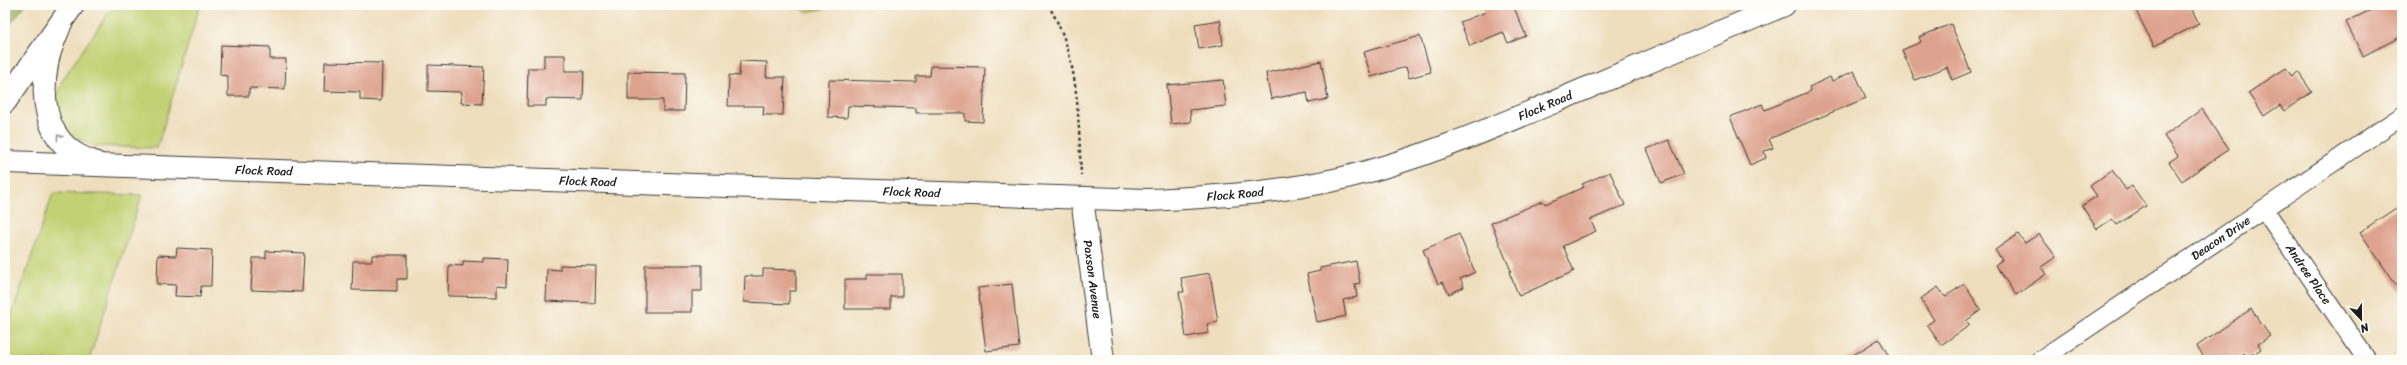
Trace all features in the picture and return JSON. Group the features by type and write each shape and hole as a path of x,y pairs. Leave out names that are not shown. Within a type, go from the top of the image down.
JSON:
{"main road":[{"path":"5,102 73,5"},
{"name":"Flock Road","path":"5,162 1148,200 1222,197 1281,190 1339,179 1389,166 1466,139 1784,5"},
{"path":"61,23 47,63 44,101 50,123 62,141 76,154 103,165"},
{"name":"Paxson Avenue","path":"1082,198 1103,360"}],"street":[{"name":"Deacon Drive","path":"2040,360 2402,116"},
{"name":"Andree Place","path":"2264,209 2367,360"}],"path":[{"path":"1048,5 1057,20 1069,48 1076,89 1082,198"}],"green space":[{"path":"5,5 25,5 5,31"},
{"path":"114,5 200,5 157,148 95,146 74,137 59,119 56,99 63,79"},
{"path":"797,5 842,5 806,12"},
{"path":"53,193 142,195 89,360 5,360 5,335"}],"building":[{"path":"1483,5 1513,5 1526,36 1508,43 1503,32 1470,46 1460,22 1486,12"},
{"path":"2133,5 2190,5 2199,24 2154,46"},
{"path":"2381,5 2402,5 2402,36 2363,56 2346,22"},
{"path":"1220,20 1223,45 1199,49 1195,24"},
{"path":"1951,24 1971,72 1952,80 1947,67 1915,80 1902,50 1921,42 1919,37"},
{"path":"1420,36 1431,72 1409,78 1406,67 1371,77 1364,52"},
{"path":"221,45 270,47 270,59 286,59 285,89 249,88 249,96 228,96 228,76 220,75"},
{"path":"544,55 565,55 565,71 584,71 583,100 546,99 546,106 527,106 528,68 544,68"},
{"path":"740,61 767,62 766,77 785,77 783,115 763,115 764,106 728,106 729,75 739,76"},
{"path":"1321,61 1328,99 1309,103 1307,92 1271,99 1266,73"},
{"path":"325,62 382,63 381,101 360,100 360,92 324,91"},
{"path":"428,65 484,67 482,104 461,103 462,92 428,91"},
{"path":"931,66 985,67 983,122 965,121 965,113 916,113 916,108 848,106 847,118 828,117 829,80 916,82 916,76 930,76"},
{"path":"2286,68 2292,77 2298,72 2312,92 2284,111 2280,105 2264,116 2248,93"},
{"path":"1854,71 1866,98 1769,139 1773,148 1764,151 1766,158 1750,165 1730,117 1762,104 1765,110 1811,91 1809,87 1830,77 1832,81"},
{"path":"628,72 685,73 684,111 663,111 663,100 628,100"},
{"path":"1223,80 1226,106 1190,110 1191,122 1171,124 1167,85"},
{"path":"2202,109 2229,149 2182,181 2169,162 2178,156 2164,136"},
{"path":"1669,140 1684,174 1661,183 1647,149"},
{"path":"2112,170 2126,190 2132,186 2146,206 2117,225 2112,219 2097,229 2082,206 2097,196 2090,186"},
{"path":"1610,172 1625,205 1590,220 1596,231 1563,246 1574,271 1519,296 1509,272 1511,271 1491,223 1543,201 1545,204 1584,187 1582,184"},
{"path":"2402,204 2402,294 2360,232"},
{"path":"1459,234 1475,272 1460,279 1464,287 1449,294 1443,282 1438,284 1423,250"},
{"path":"2018,234 2025,243 2039,234 2056,257 2041,267 2046,274 2016,295 1995,265 2002,260 1995,250"},
{"path":"177,248 212,250 211,286 201,286 200,297 175,296 176,285 157,284 158,255 176,256"},
{"path":"266,251 304,253 302,292 251,290 253,258 266,258"},
{"path":"372,255 407,255 407,279 397,279 397,291 352,290 353,261 372,261"},
{"path":"484,258 508,259 507,286 497,285 497,297 448,296 449,265 463,266 463,261 484,262"},
{"path":"1356,261 1360,283 1355,284 1357,297 1343,300 1346,316 1317,322 1307,274 1320,271 1320,268"},
{"path":"560,265 596,266 595,303 546,301 547,269 560,270"},
{"path":"645,265 702,265 702,291 692,291 692,312 645,312"},
{"path":"763,269 796,270 796,291 789,291 789,304 744,302 745,276 763,276"},
{"path":"1210,273 1218,322 1207,324 1209,333 1186,337 1179,292 1184,292 1181,278"},
{"path":"867,274 902,274 902,297 891,297 891,309 845,309 845,279 867,279"},
{"path":"1012,284 1019,347 986,351 978,288"},
{"path":"1964,284 1981,310 1966,321 1970,325 1941,345 1927,325 1934,320 1920,299 1938,287 1945,297"},
{"path":"2251,309 2270,336 2258,344 2261,349 2247,358 2244,353 2234,360 2206,360 2197,346"},
{"path":"1879,339 1891,360 1845,360"}]}
